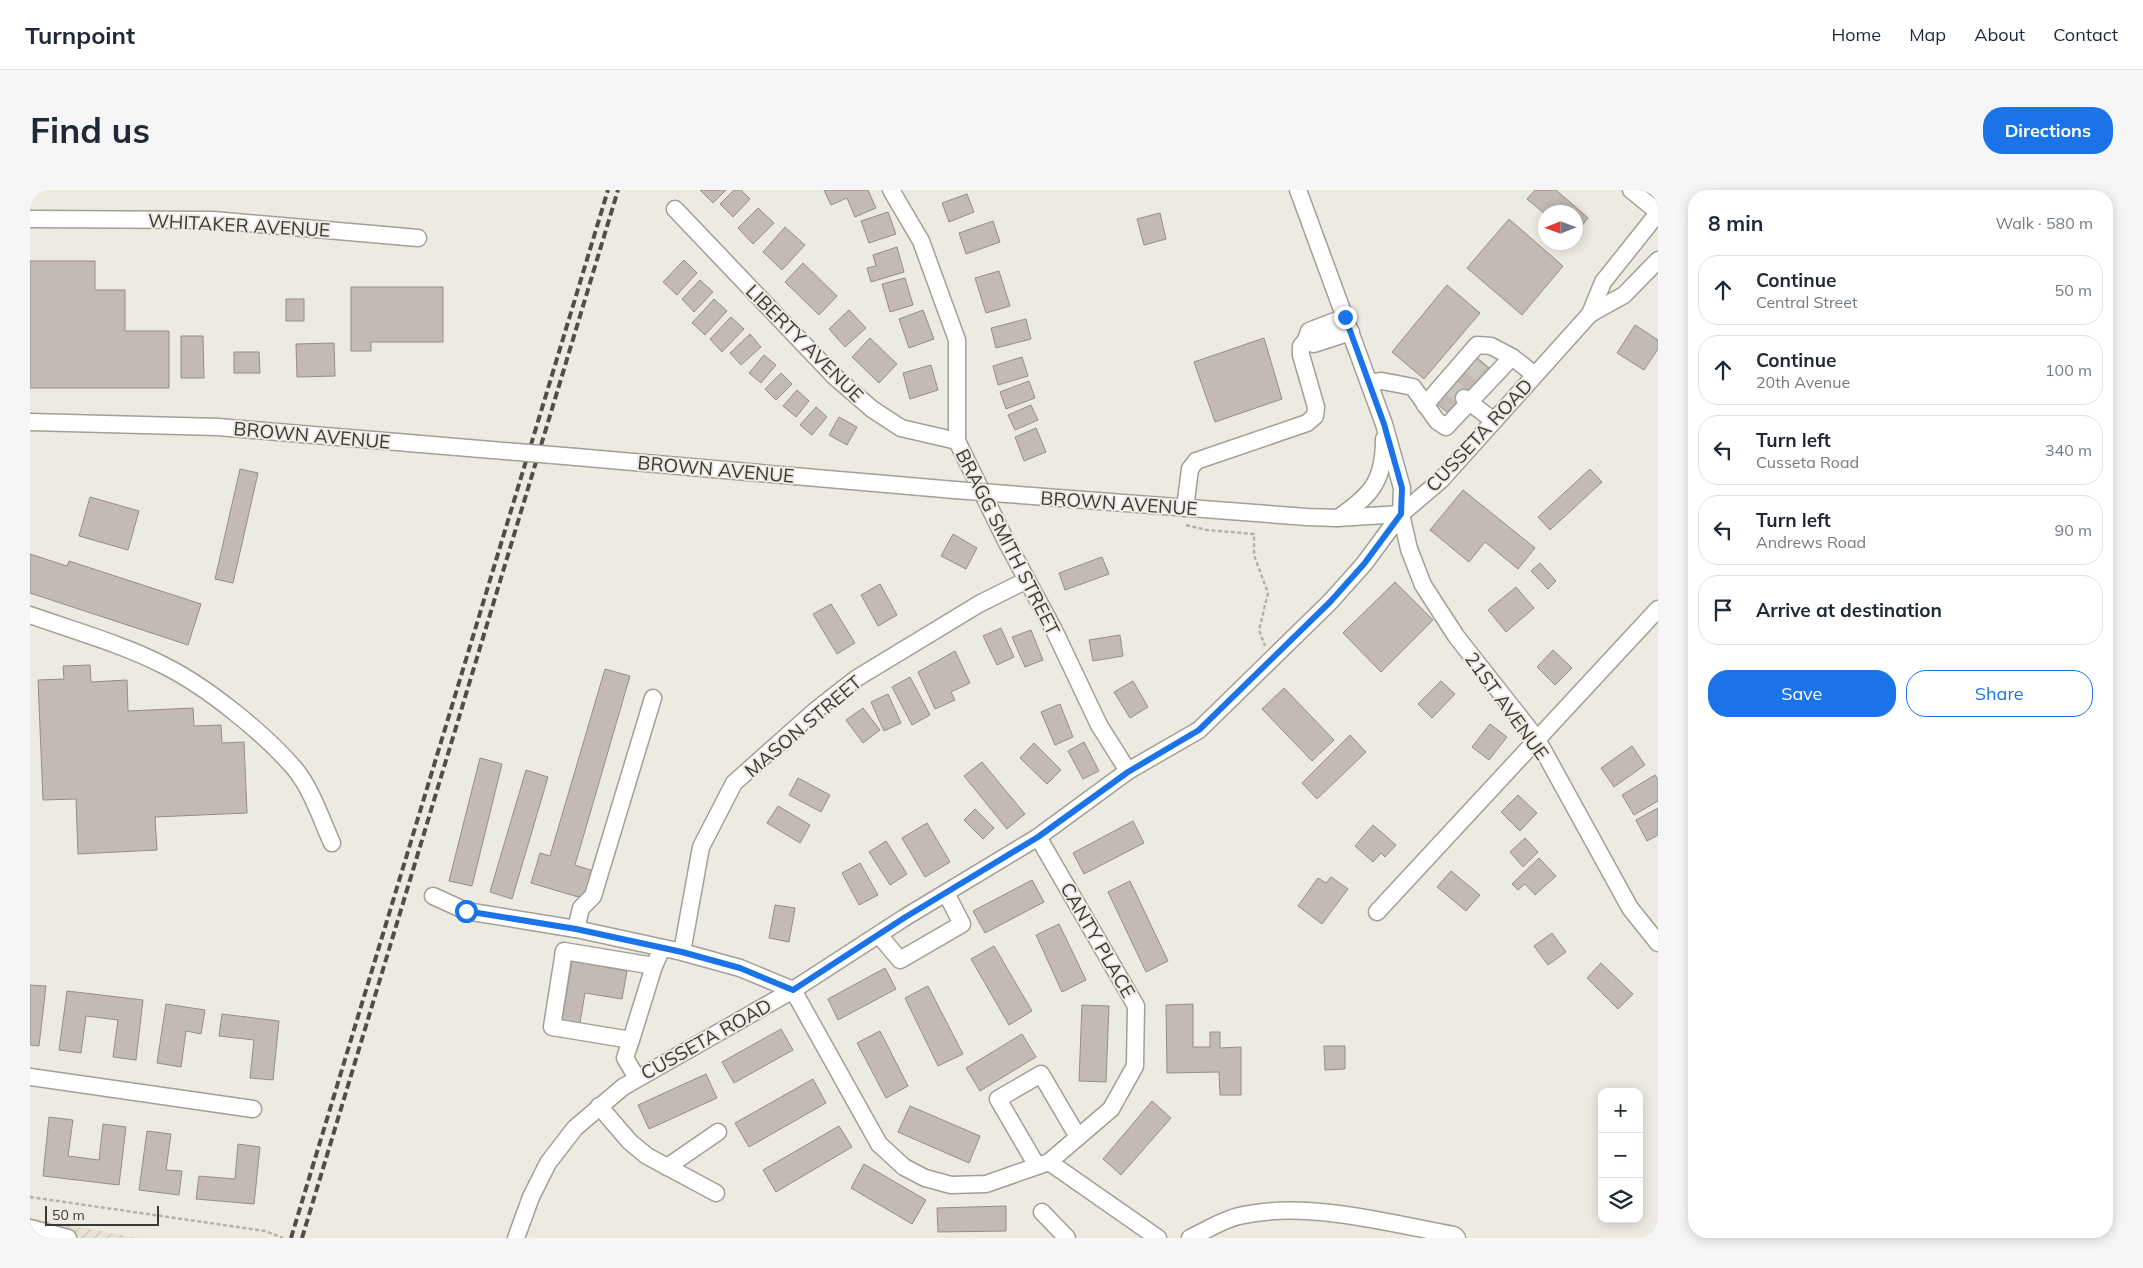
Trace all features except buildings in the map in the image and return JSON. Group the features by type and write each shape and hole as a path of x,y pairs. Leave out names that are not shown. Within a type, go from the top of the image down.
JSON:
{"street":[{"name":"BRAGG SMITH STREET","path":"890,190 921,241 957,340 957,441 1026,580 1054,630 1098,725 1128,772"},
{"name":"21ST AVENUE","path":"1298,190 1384,424 1402,488 1401,514 1409,549 1423,585 1456,636 1536,739 1630,908 1658,943"},
{"path":"1639,192 1658,212"},
{"name":"LIBERTY AVENUE","path":"675,209 834,376 872,409 901,428 957,441"},
{"name":"CUSSETA ROAD","path":"1590,314 1603,282 1658,212"},
{"name":"WHITAKER AVENUE","path":"30,219 214,220 418,238"},
{"name":"CUSSETA ROAD","path":"516,1238 531,1197 548,1163 575,1128 599,1106 636,1078 793,990 1038,837 1128,772 1199,730 1330,602 1364,564 1401,514 1442,480 1590,314 1624,294 1658,260"},
{"path":"1184,516 1190,469 1196,462 1308,423 1315,416 1316,407 1301,354 1301,346 1306,340 1314,344 1348,325"},
{"path":"1425,405 1447,384 1466,362 1477,345 1491,346 1512,357 1535,375"},
{"path":"1369,383 1382,381 1413,387 1437,421 1446,427 1486,379 1512,357"},
{"path":"1467,401 1494,421"},
{"name":"BROWN AVENUE","path":"30,422 218,426 1007,494 1184,516 1338,518 1401,514"},
{"path":"1338,518 1371,493 1382,464 1384,424"},
{"name":"MASON STREET","path":"682,952 702,848 734,783 816,710 857,678 979,604 1026,580"},
{"path":"1377,912 1658,609"},
{"path":"30,615 126,648 166,666 206,692 256,730 296,770 309,791 332,843"},
{"path":"576,929 581,908 593,896 653,698"},
{"name":"CANTY PLACE","path":"793,990 879,1144 904,1166 925,1178 951,1185 986,1184 1043,1164 1111,1109 1135,1066 1136,1006 1038,837"},
{"path":"879,935 900,960 962,924 946,893"},
{"path":"433,896 466,911 576,929 682,952 740,968 793,990"},
{"path":"636,1078 625,1058 654,966 662,948"},
{"path":"631,1040 552,1026 564,951 654,966"},
{"path":"1078,1137 1041,1074 998,1099 1043,1164 1137,1233 1158,1238"},
{"path":"30,1077 253,1109"},
{"path":"599,1106 630,1142 646,1156 716,1193"},
{"path":"667,1167 718,1132"},
{"path":"1190,1238 1237,1216 1274,1211 1337,1214 1454,1235 1457,1238"},
{"path":"1042,1212 1067,1238"},
{"path":"30,1228 68,1238"}],"path":[{"path":"1184,516 1207,530 1254,534 1256,564 1268,593 1259,630 1266,649"},
{"path":"30,1197 265,1231 283,1238"}],"shaded area":[{"path":"30,1218 138,1238 30,1238"}],"tunnel":[{"path":"1468,364 1483,376"},
{"path":"1450,387 1464,398"}],"railway":[{"path":"291,1238 608,190"},
{"path":"302,1238 618,190"}],"route":[{"path":"466,911 576,929 682,952 740,968 793,990 904,918 1038,837 1128,772 1199,730 1330,602 1364,564 1401,514 1402,488 1384,424 1345,317"}]}
